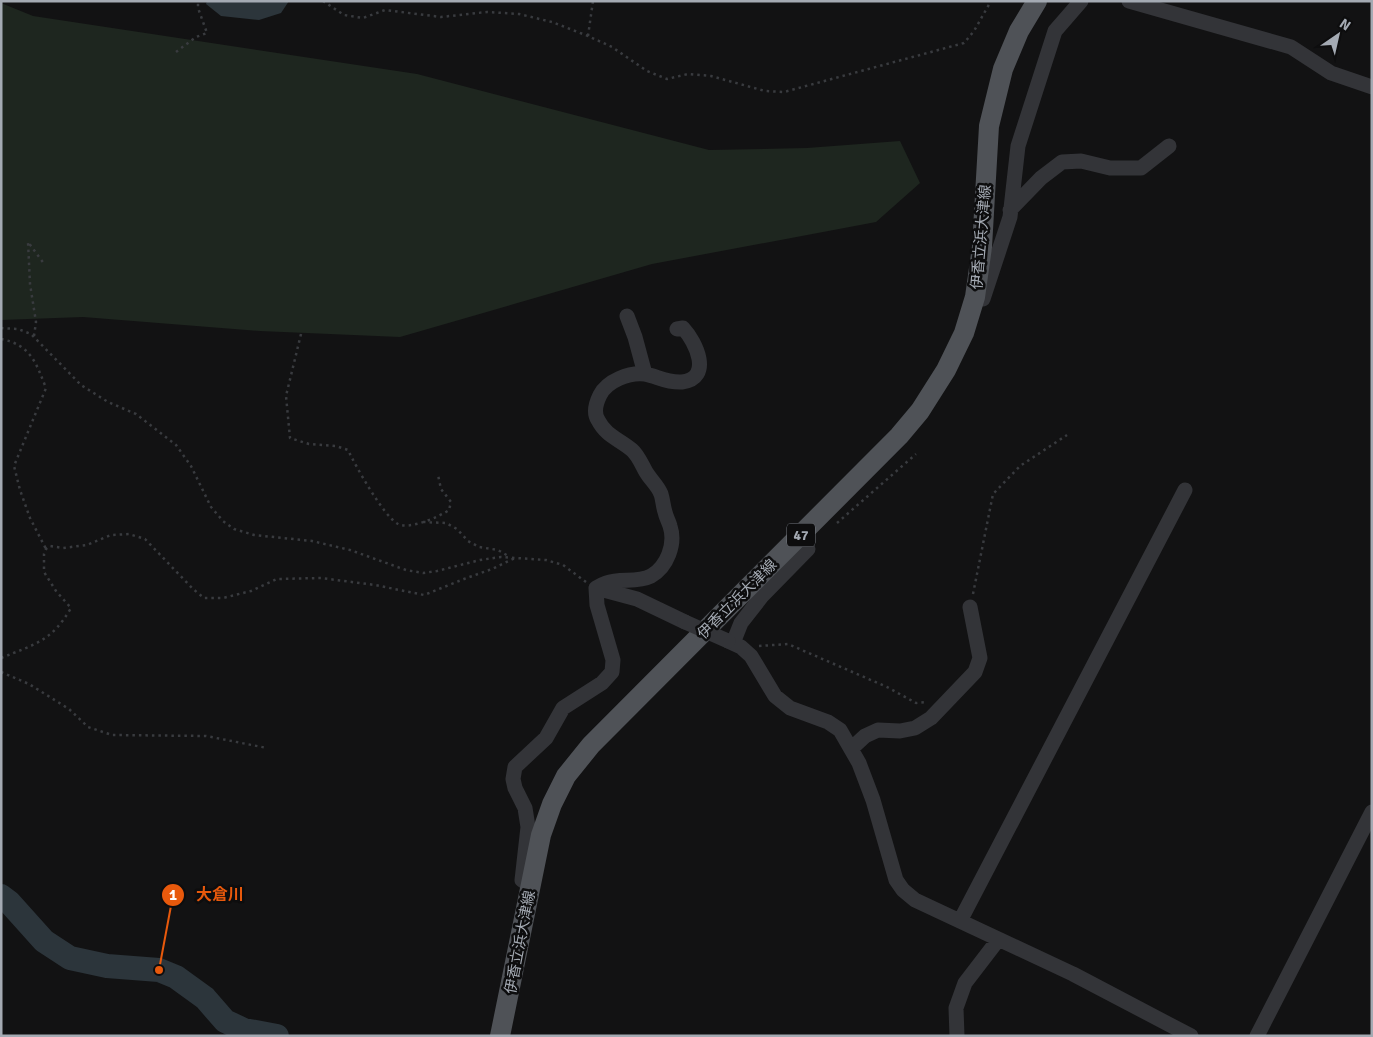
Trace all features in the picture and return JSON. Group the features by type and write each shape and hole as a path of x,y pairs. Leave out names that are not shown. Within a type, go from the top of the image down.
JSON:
{"main road":[{"name":"伊香立浜大津線","path":"500,1036 541,835 552,804 566,776 591,745 899,436 920,411 946,370 964,333 975,297 982,247 989,126 1003,68 1018,31 1036,1"}],"street":[{"path":"975,297 983,298 1010,217 1018,146 1055,31 1081,1"},
{"path":"1129,1 1291,47 1331,73 1372,87"},
{"path":"1010,210 1040,178 1062,162 1081,161 1110,168 1141,168 1169,146"},
{"path":"627,316 635,337 644,374"},
{"path":"596,588 606,583 642,579 652,575 661,567 670,553 671,528 661,492 649,478 633,450 614,439 602,428 595,416 596,403 603,389 613,380 644,374 662,380 681,382 692,379 698,371 700,358 692,338 683,328 677,328"},
{"path":"960,921 1185,490"},
{"path":"734,644 741,623 762,596 808,549 797,539"},
{"path":"596,588 637,599 734,644 751,656 775,696 790,708 828,722 840,730 859,763 896,880 902,890 915,900 1073,974 1191,1036"},
{"path":"531,886 522,880 528,827 525,808 514,788 515,767 546,738 563,708 602,683 612,672 613,660 597,605 596,588"},
{"path":"851,749 865,736 878,730 900,731 915,728 931,718 975,672 980,658 970,607"},
{"path":"1257,1036 1372,812"},
{"path":"957,1036 956,1008 965,983 998,940"}],"path":[{"path":"176,52 196,38 207,34 198,8 198,1"},
{"path":"324,1 325,4 344,14 363,18 385,10 440,17 487,12 519,14 552,22 588,36 612,47 648,71 667,79 688,74 711,76 765,91 784,92 964,43 974,31 991,1"},
{"path":"588,36 592,1"},
{"path":"34,336 36,322 30,284 28,242 45,265"},
{"path":"1,328 18,328 34,336 81,385 108,402 136,414 176,445 192,466 211,507 223,521 234,529 254,535 312,541 350,550 406,570 423,573 480,560 511,558 546,560 563,565 596,588"},
{"path":"302,334 286,396 290,438 309,444 336,446 348,450 354,463 387,514 398,524 408,526 442,515 449,510 451,502 441,489 438,475"},
{"path":"1,339 15,342 26,350 37,365 46,388 14,466 30,518 46,549"},
{"path":"970,607 993,494 1020,466 1067,435"},
{"path":"835,525 916,454"},
{"path":"422,522 446,523 458,529 468,541 479,547 498,550 511,558"},
{"path":"1,658 43,641 61,625 71,608 56,591 44,572 44,554 50,546 63,548 87,545 110,535 129,534 145,539 204,598 223,598 251,591 277,579 321,578 375,585 424,596 517,558"},
{"path":"734,644 788,644 887,687 916,703 928,702"},
{"path":"1,672 28,684 69,709 88,727 112,735 206,736 267,748"}],"shaded area":[{"path":"207,1 289,1 281,13 259,20 221,16 206,4"},
{"path":"1,3 33,16 417,74 709,150 807,148 900,141 920,183 876,222 652,264 400,337 260,331 83,317 1,320"}],"waterway":[{"path":"1,896 9,902 44,941 70,958 107,966 159,970 176,977 205,998 225,1021 244,1030 277,1036"}],"place":[{"name":"大倉川","path":"159,970"}]}
